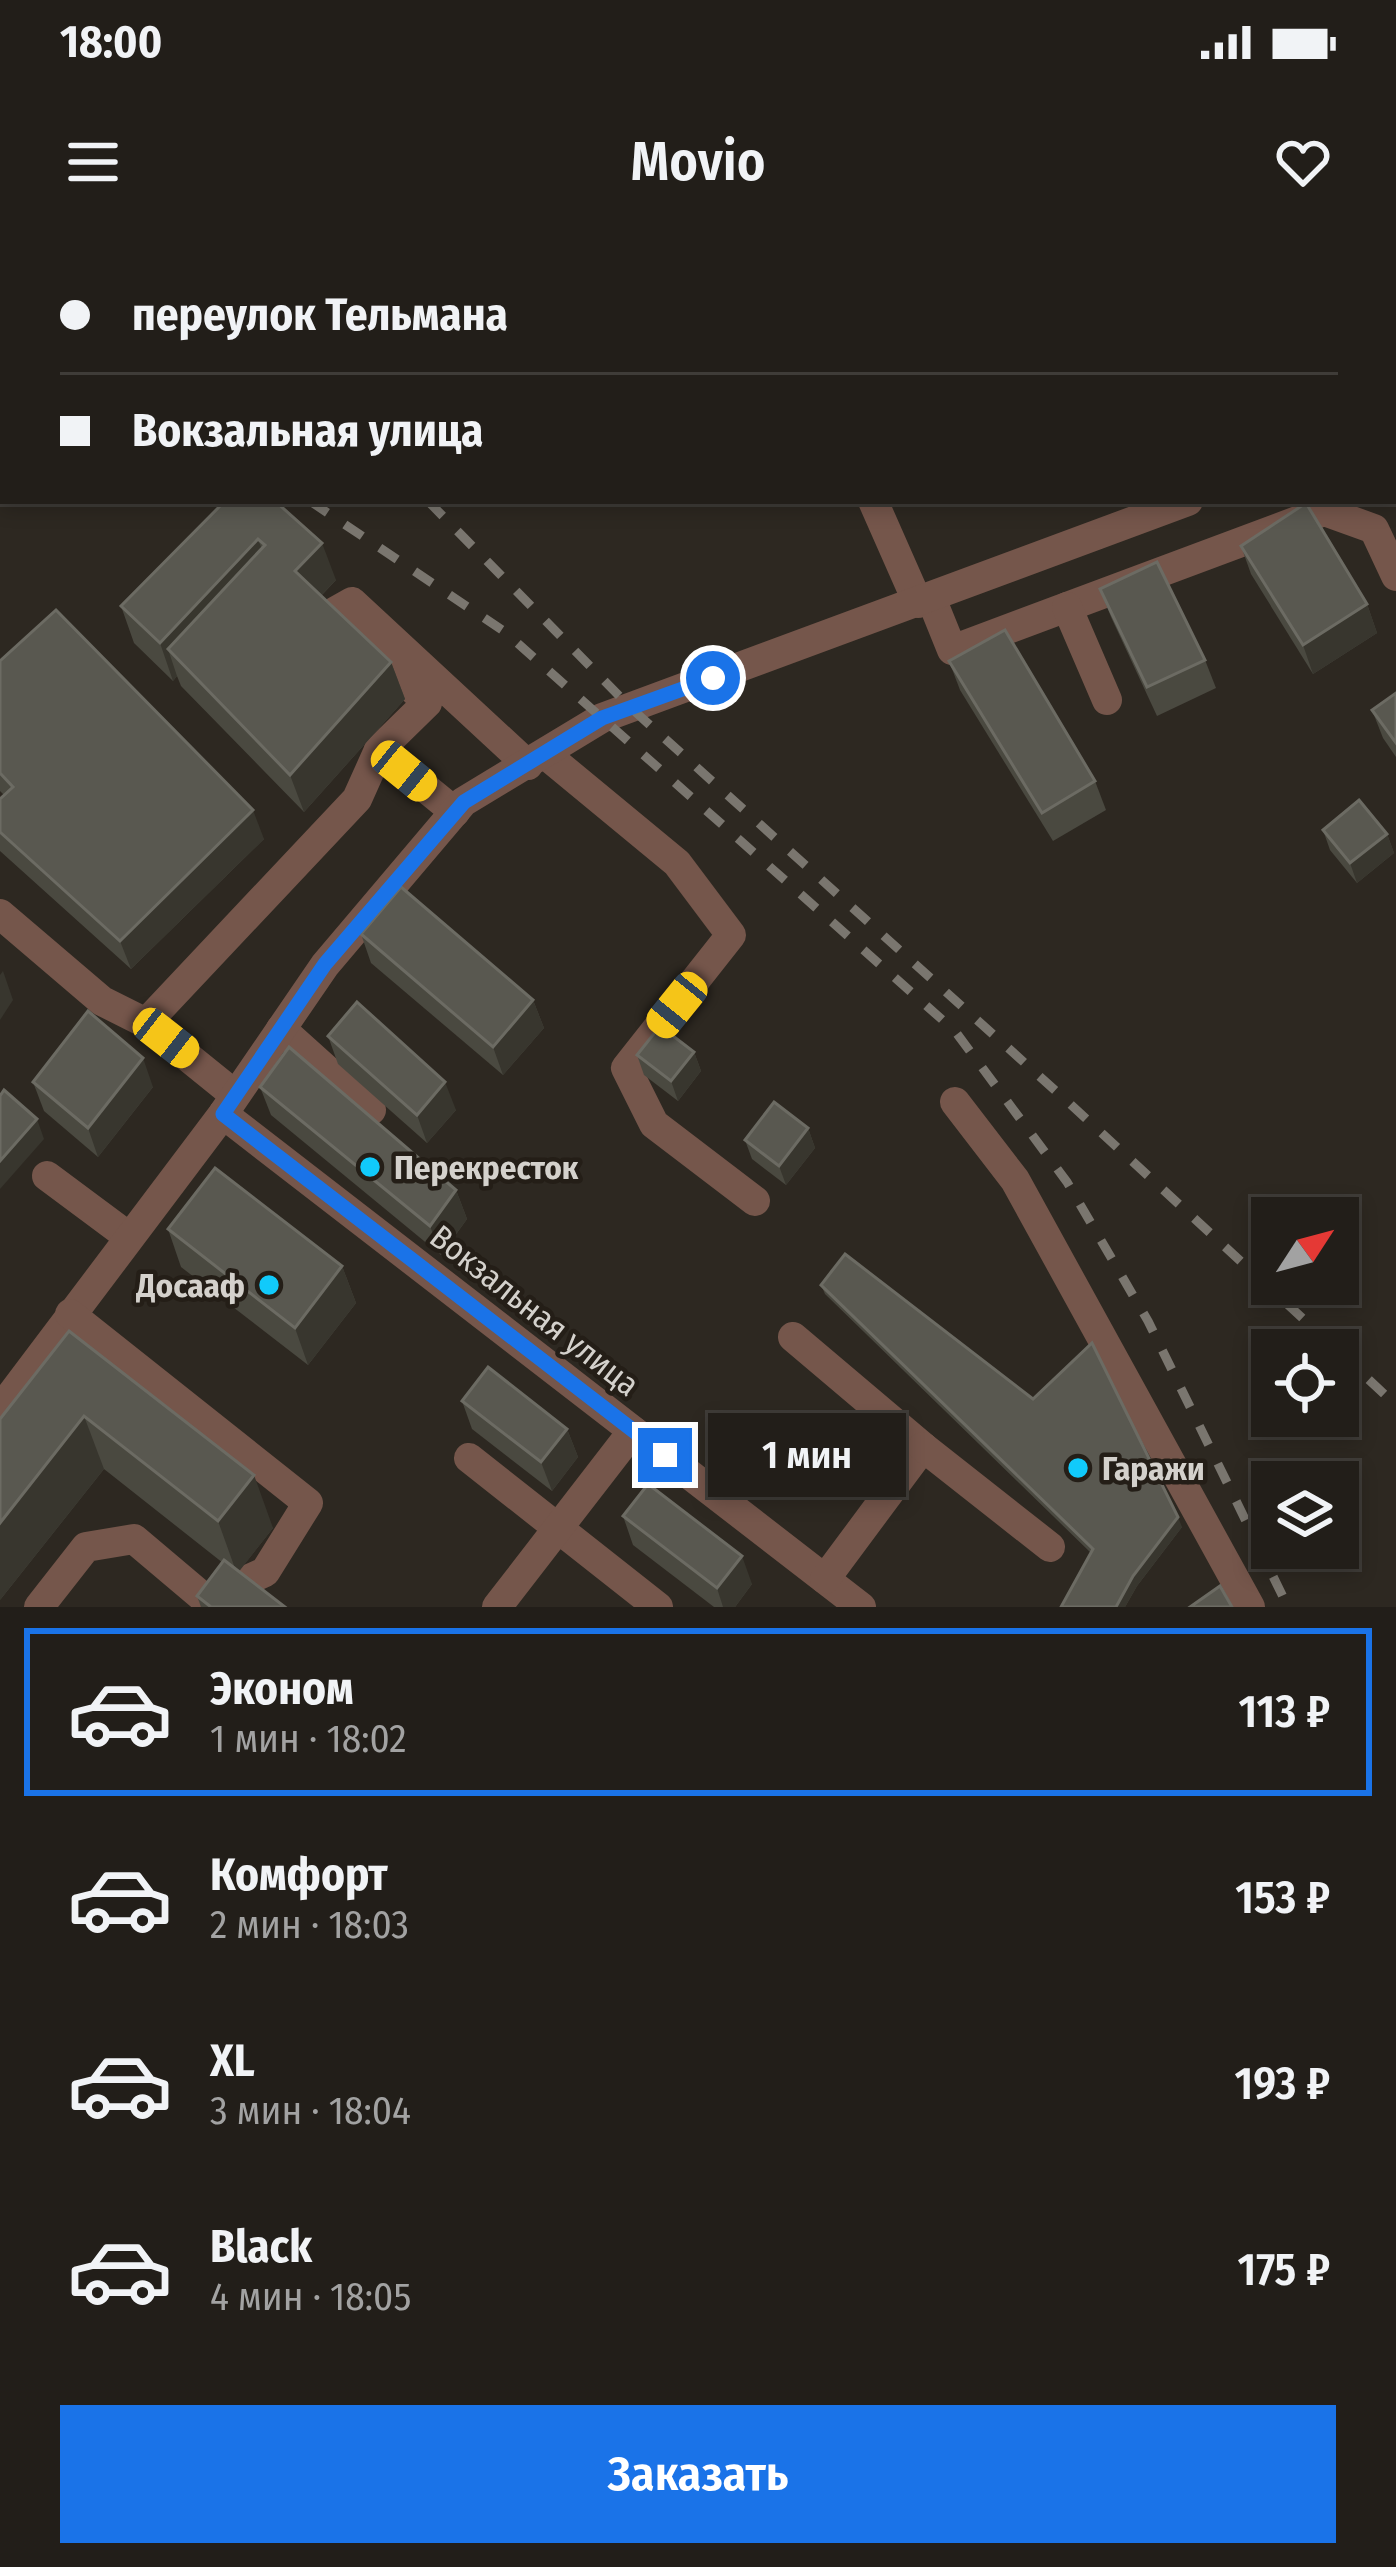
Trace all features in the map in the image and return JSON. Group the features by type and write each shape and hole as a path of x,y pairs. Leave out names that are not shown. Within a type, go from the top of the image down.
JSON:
{"street":[{"path":"875,504 952,650 1324,511 1374,529 1396,576"},
{"path":"0,1410 229,1105 325,964 464,802 602,718 1180,504"},
{"path":"146,1023 357,799 379,750 428,704 336,611 352,602 536,759 677,863 731,935 626,1068 654,1124 754,1201"},
{"path":"1067,607 1107,700"},
{"path":"379,750 455,812"},
{"name":"Вокзальная улица","path":"0,914 102,1001 146,1023 229,1105 633,1431 861,1607"},
{"path":"281,1029 371,1111"},
{"path":"956,1102 1015,1180 1250,1607"},
{"path":"47,1175 129,1237"},
{"path":"39,1607 86,1547 134,1539 205,1599 265,1572 308,1503 70,1314"},
{"path":"793,1337 1050,1547"},
{"path":"497,1607 633,1431"},
{"path":"825,1579 923,1447"},
{"path":"470,1458 658,1607"}],"building":[{"path":"222,504 278,504 322,543 295,571 391,662 290,775 168,649 265,545 258,539 160,643 121,606"},
{"path":"1307,504 1367,604 1303,645 1241,546"},
{"path":"1157,562 1205,660 1147,687 1100,589"},
{"path":"56,610 253,810 120,941 0,832 0,799 13,787 0,773 0,661"},
{"path":"1005,630 1095,781 1042,813 949,661"},
{"path":"1396,693 1396,743 1372,710"},
{"path":"1359,800 1387,834 1350,863 1323,830"},
{"path":"401,887 533,1000 493,1047 361,934"},
{"path":"357,1002 445,1082 417,1115 328,1036"},
{"path":"88,1011 143,1058 88,1128 33,1082"},
{"path":"660,1026 694,1052 671,1081 637,1055"},
{"path":"289,1047 456,1190 430,1226 260,1087"},
{"path":"4,1090 37,1119 0,1161 0,1096"},
{"path":"774,1102 808,1128 779,1166 745,1140"},
{"path":"215,1168 342,1266 295,1328 168,1229"},
{"name":"Гаражи","path":"845,1254 1033,1399 1092,1343 1178,1517 1116,1607 1061,1607 1093,1549 821,1285"},
{"path":"69,1331 254,1475 218,1521 84,1416 0,1523 0,1419"},
{"path":"488,1367 567,1429 541,1462 462,1401"},
{"path":"648,1484 742,1556 717,1588 623,1516"},
{"path":"224,1560 285,1607 211,1607 197,1596"},
{"path":"1220,1586 1232,1607 1190,1607"}],"railway":[{"path":"314,504 505,632 955,1031 1067,1182 1148,1321 1288,1607"},
{"path":"431,504 631,708 1314,1329"},
{"path":"1359,1371 1396,1405"}],"place":[{"name":"Перекресток","path":"370,1167"},
{"name":"Досааф","path":"269,1285"},
{"name":"Гаражи","path":"1078,1468"}],"route":[{"path":"665,1455 223,1114 325,964 464,802 602,718 713,678"}]}
